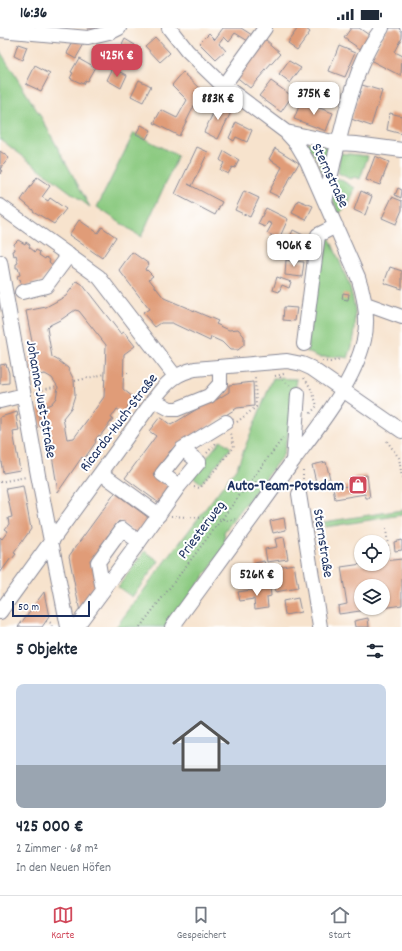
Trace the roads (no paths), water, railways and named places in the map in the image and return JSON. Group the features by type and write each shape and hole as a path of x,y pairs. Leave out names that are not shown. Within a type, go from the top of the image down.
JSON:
{"street":[{"path":"0,30 88,38 109,33 118,28"},
{"name":"Sternstraße","path":"169,28 187,51 224,85 286,132 297,144 307,161 358,277 366,304 367,320 364,340 355,367 298,464 172,627"},
{"path":"224,85 265,28"},
{"path":"325,202 338,143 359,67 366,52 382,28"},
{"path":"286,132 338,143 402,150"},
{"path":"0,206 87,267 104,283 175,376"},
{"name":"Sternstraße","path":"304,344 318,235 336,226"},
{"path":"22,292 46,286 69,255"},
{"name":"Johanna-Just-Straße","path":"0,262 38,475 68,627"},
{"path":"366,304 402,317"},
{"name":"Ricarda-Huch-Straße","path":"0,612 153,400 166,384 175,376 195,369 297,362 311,368 402,431"},
{"path":"153,400 170,409 177,409 209,396 220,384 220,367"},
{"path":"298,394 295,426 298,464"},
{"path":"0,401 24,395"},
{"path":"179,486 162,474 182,449 228,425"},
{"path":"76,627 179,486 199,462 182,449"},
{"path":"101,473 159,515"},
{"name":"Sternstraße","path":"299,494 320,627"},
{"path":"104,590 98,562 122,529 139,542"}],"place":[{"name":"Auto-Team-Potsdam","path":"358,485"}]}
